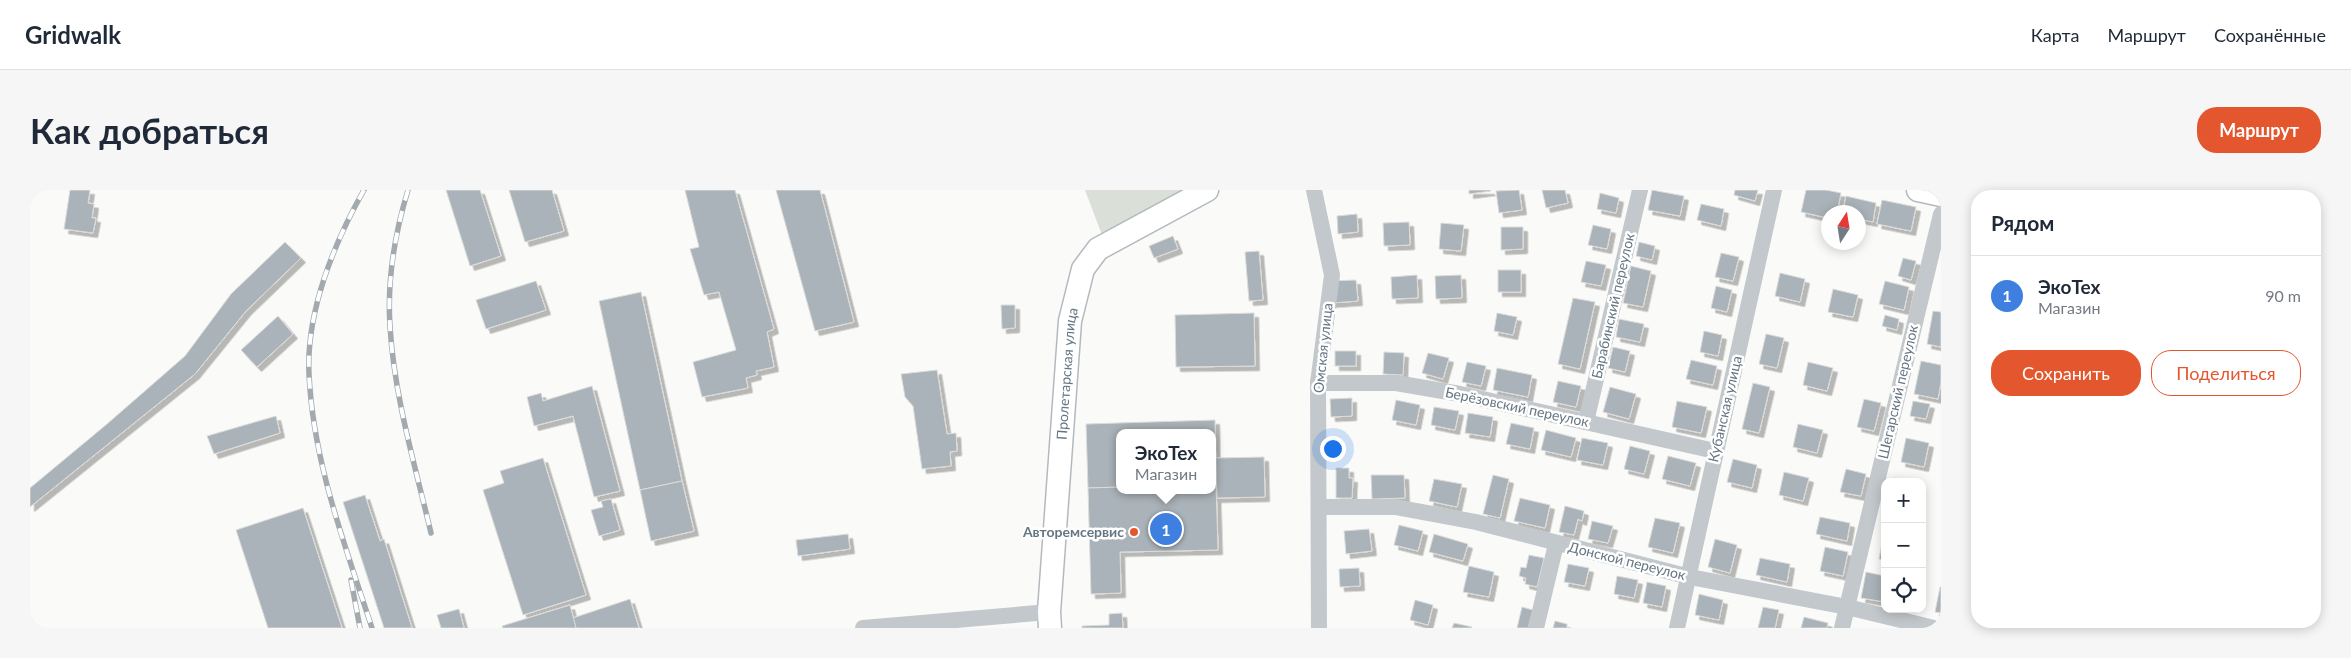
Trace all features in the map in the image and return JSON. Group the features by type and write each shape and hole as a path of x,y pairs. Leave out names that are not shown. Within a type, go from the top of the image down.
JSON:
{"street":[{"name":"Пролетарская улица","path":"1050,620 1070,321 1083,269 1098,249 1207,190"},
{"name":"Омская улица","path":"1314,190 1332,276 1318,383 1319,628"},
{"name":"Барабинский переулок","path":"1586,422 1640,190"},
{"name":"Кубанская улица","path":"1677,628 1690,577 1715,451 1774,190"},
{"path":"1918,190 1941,195"},
{"name":"Шегарский переулок","path":"1842,628 1941,214"},
{"name":"Берёзовский переулок","path":"1318,383 1396,383 1460,394 1715,451"},
{"name":"Донской переулок","path":"1319,507 1395,507 1476,522 1690,577 1847,607 1934,628"},
{"path":"1536,628 1556,544"},
{"path":"864,628 1050,620"}],"shaded area":[{"path":"1085,190 1188,190 1102,235"}],"building":[{"path":"70,190 90,190 88,203 94,204 92,218 96,218 93,233 64,229"},
{"path":"446,190 480,190 501,256 470,266"},
{"path":"509,190 552,190 564,231 525,242"},
{"path":"685,190 735,190 774,329 767,332 774,367 756,371 757,375 746,378 748,388 702,397 693,362 736,350 719,292 704,295 690,249 699,247"},
{"path":"776,190 820,190 854,322 815,331"},
{"path":"1469,190 1490,190 1491,191 1469,194"},
{"path":"1519,190 1522,210 1499,213 1496,191"},
{"path":"1542,190 1565,190 1568,203 1546,208"},
{"path":"1652,190 1684,196 1680,216 1648,210"},
{"path":"1735,190 1758,190 1755,201 1734,195"},
{"path":"1806,190 1826,190 1841,193 1838,205 1821,205 1821,216 1801,212"},
{"path":"1600,193 1619,198 1616,213 1597,209"},
{"path":"1846,196 1876,203 1873,222 1866,221 1866,205 1844,205"},
{"path":"1882,200 1916,207 1911,231 1877,224"},
{"path":"1701,204 1724,209 1721,226 1697,220"},
{"path":"1357,214 1358,232 1338,234 1337,216"},
{"path":"1409,222 1410,245 1384,246 1383,223"},
{"path":"1441,223 1464,225 1461,251 1439,249"},
{"path":"1593,225 1611,229 1607,249 1588,245"},
{"path":"1501,227 1523,227 1523,249 1501,250"},
{"path":"1173,236 1178,249 1154,258 1149,246"},
{"path":"285,242 301,258 246,311 195,374 30,507 30,488 185,356 231,294"},
{"path":"1639,242 1655,246 1652,260 1636,256"},
{"path":"1259,251 1263,300 1249,301 1245,252"},
{"path":"1721,253 1739,257 1733,281 1715,277"},
{"path":"1903,258 1916,261 1911,280 1898,276"},
{"path":"1586,261 1606,265 1601,286 1581,282"},
{"path":"1631,266 1651,271 1643,307 1623,303"},
{"path":"1498,270 1521,270 1521,292 1498,292"},
{"path":"1780,273 1805,279 1800,302 1775,296"},
{"path":"1417,275 1418,298 1392,299 1391,277"},
{"path":"1461,275 1462,298 1436,299 1435,276"},
{"path":"1356,280 1358,301 1330,303 1329,281"},
{"path":"536,281 546,310 486,329 476,300"},
{"path":"1885,281 1909,287 1904,310 1879,304"},
{"path":"1716,286 1732,290 1727,312 1711,308"},
{"path":"1833,289 1858,295 1853,317 1828,312"},
{"path":"641,292 682,481 640,490 599,301"},
{"path":"1573,298 1595,302 1580,369 1558,364"},
{"path":"1001,305 1015,305 1015,328 1002,329"},
{"path":"1933,311 1941,312 1941,347 1927,344"},
{"path":"1254,313 1255,366 1176,367 1175,315"},
{"path":"1497,313 1517,317 1513,335 1494,331"},
{"path":"1885,315 1899,319 1897,330 1882,326"},
{"path":"278,316 293,334 257,367 241,350"},
{"path":"1619,319 1644,324 1640,342 1616,337"},
{"path":"1704,331 1722,335 1718,356 1700,352"},
{"path":"1766,334 1784,338 1777,368 1759,364"},
{"path":"1613,347 1630,351 1625,372 1608,368"},
{"path":"1335,351 1356,351 1356,366 1335,366"},
{"path":"1384,352 1404,353 1403,375 1383,374"},
{"path":"1428,353 1449,358 1443,379 1422,373"},
{"path":"1691,360 1717,366 1713,385 1686,379"},
{"path":"1921,361 1941,365 1938,399 1914,394"},
{"path":"1467,362 1486,366 1481,386 1462,382"},
{"path":"1808,362 1833,368 1827,391 1803,385"},
{"path":"1497,368 1532,375 1528,397 1493,390"},
{"path":"937,370 947,434 956,433 957,451 950,452 951,466 922,469 913,406 905,397 901,374"},
{"path":"1558,381 1581,386 1576,407 1553,402"},
{"path":"1753,383 1770,387 1759,433 1742,429"},
{"path":"592,386 620,491 594,497 573,416 534,426 527,397 541,393 543,401"},
{"path":"1610,387 1636,394 1629,419 1603,412"},
{"path":"1352,398 1352,416 1331,417 1330,399"},
{"path":"1864,399 1881,403 1874,431 1857,427"},
{"path":"1396,400 1420,405 1416,425 1392,420"},
{"path":"1677,401 1707,407 1701,433 1672,427"},
{"path":"1913,401 1930,404 1926,419 1910,416"},
{"path":"1434,407 1459,411 1455,430 1431,425"},
{"path":"1468,413 1493,417 1490,437 1465,433"},
{"path":"276,416 280,433 214,454 207,436"},
{"path":"1215,420 1215,429 1116,429 1116,487 1088,488 1086,424"},
{"path":"1511,423 1534,428 1530,449 1506,444"},
{"path":"1798,424 1823,430 1817,453 1793,447"},
{"path":"1546,430 1576,438 1571,457 1541,450"},
{"path":"1582,438 1608,443 1603,465 1577,460"},
{"path":"1906,438 1929,443 1924,467 1901,462"},
{"path":"1630,446 1650,451 1644,474 1624,469"},
{"path":"1668,456 1696,463 1690,486 1662,479"},
{"path":"1264,457 1265,497 1217,498 1216,458"},
{"path":"543,458 586,595 523,615 483,490 504,483 500,471"},
{"path":"1733,459 1757,465 1752,488 1727,482"},
{"path":"1336,468 1349,468 1349,478 1353,478 1352,498 1336,498"},
{"path":"1846,469 1866,474 1861,496 1840,492"},
{"path":"1784,472 1809,478 1803,501 1779,495"},
{"path":"1371,475 1404,475 1405,498 1372,499"},
{"path":"1493,475 1509,479 1500,518 1483,514"},
{"path":"1434,479 1462,484 1457,507 1429,501"},
{"path":"682,481 694,531 651,541 640,490"},
{"path":"1216,484 1218,550 1120,552 1121,593 1091,594 1088,488 1116,487 1116,494 1216,494"},
{"path":"365,495 380,541 384,539 412,628 384,628 343,502"},
{"path":"1520,498 1550,505 1545,528 1514,521"},
{"path":"611,499 620,530 599,536 591,510 603,507 601,501"},
{"path":"1565,506 1584,511 1582,521 1578,519 1574,535 1559,532"},
{"path":"303,508 342,628 268,628 236,530"},
{"path":"1820,517 1850,523 1847,541 1816,534"},
{"path":"1655,518 1680,523 1673,553 1648,547"},
{"path":"1592,521 1613,526 1608,543 1588,539"},
{"path":"1399,525 1423,531 1418,551 1394,545"},
{"path":"1369,529 1372,551 1346,554 1344,531"},
{"path":"848,534 850,549 798,556 796,540"},
{"path":"1434,534 1468,544 1463,561 1429,552"},
{"path":"1715,539 1737,545 1730,573 1708,567"},
{"path":"1825,547 1848,552 1843,576 1820,571"},
{"path":"1529,555 1544,558 1537,587 1525,584 1526,578 1519,576 1521,567 1526,568"},
{"path":"1760,558 1790,564 1787,582 1756,575"},
{"path":"1568,564 1589,568 1585,586 1564,582"},
{"path":"1469,566 1494,572 1489,597 1463,592"},
{"path":"1359,568 1360,586 1340,587 1339,569"},
{"path":"1866,572 1881,575 1881,601 1861,598"},
{"path":"1617,576 1638,580 1634,598 1614,594"},
{"path":"1647,582 1666,586 1662,607 1643,603"},
{"path":"1941,587 1941,613 1935,612"},
{"path":"1699,594 1723,600 1719,620 1695,615"},
{"path":"630,599 639,628 576,628 573,618"},
{"path":"1415,600 1433,605 1428,625 1410,620"},
{"path":"570,605 576,628 503,628 502,626"},
{"path":"1522,607 1533,610 1528,628 1517,628"},
{"path":"1763,607 1779,610 1775,628 1758,628"},
{"path":"459,609 464,628 441,628 437,615"},
{"path":"1122,613 1123,628 1082,628 1082,626 1109,625 1109,614"},
{"path":"1804,617 1828,623 1827,628 1801,628"},
{"path":"1555,621 1567,624 1567,628 1553,628"},
{"path":"1454,623 1472,627 1452,628"}],"railway":[{"path":"364,190 342,232 324,279 312,327 309,350 309,374 312,407 324,471 341,534 372,628"},
{"path":"408,190 399,223 393,257 389,309 390,326 392,352 401,404 431,533"},
{"path":"351,580 360,628"}],"place":[{"name":"ЭкоТех","path":"1166,529"},
{"name":"Авторемсервис","path":"1134,532"}]}
